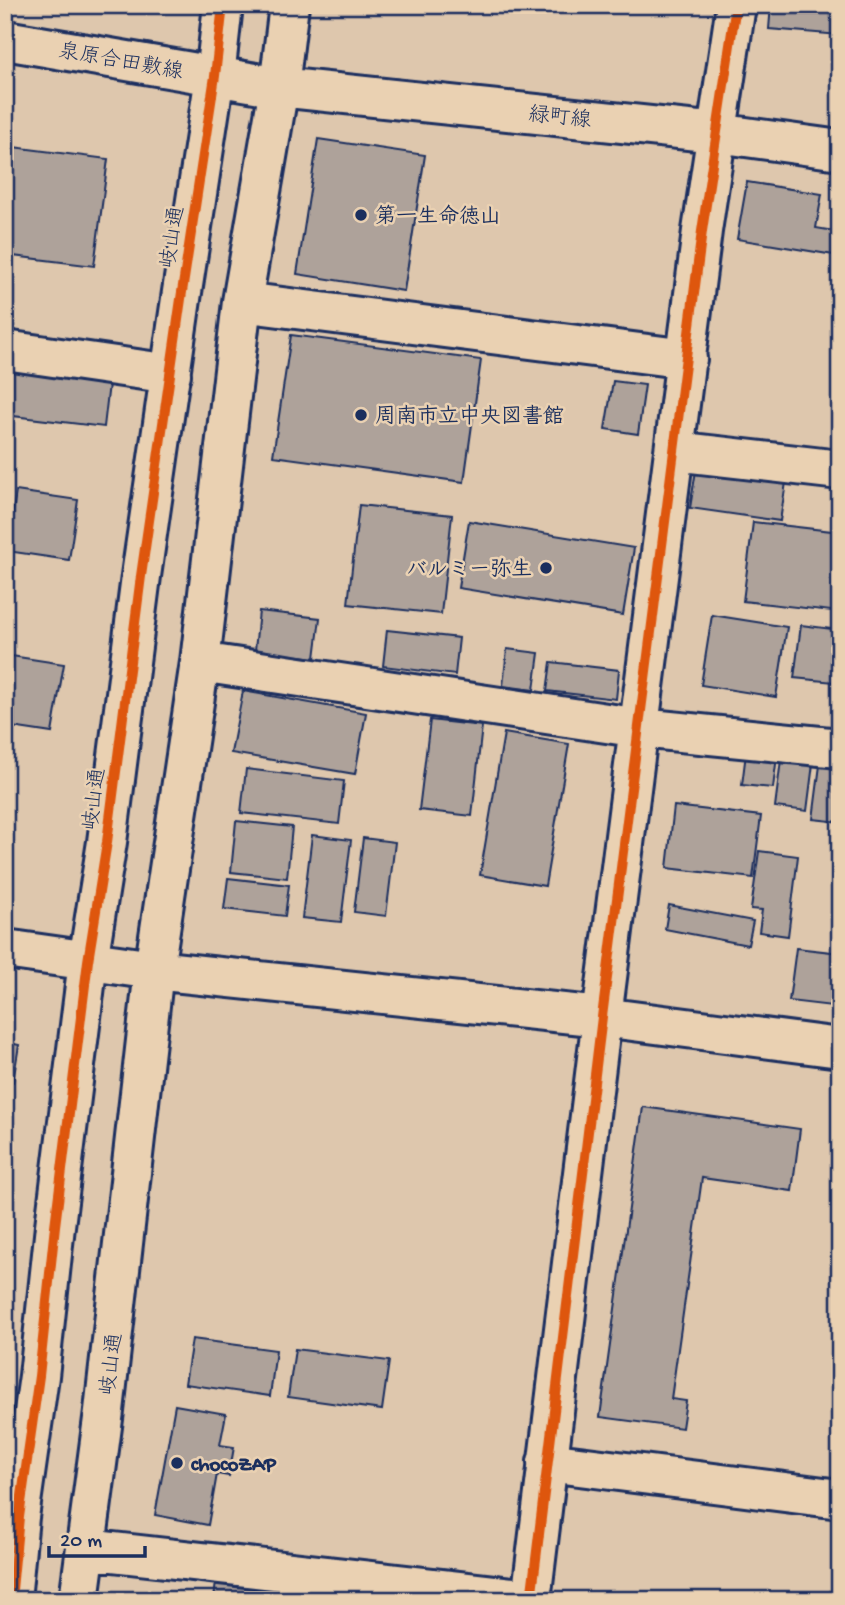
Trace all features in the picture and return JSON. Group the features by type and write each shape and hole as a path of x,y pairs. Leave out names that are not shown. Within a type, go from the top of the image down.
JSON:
{"street":[{"name":"岐山通","path":"11,1600 88,961 107,842 141,576 215,76 223,5"},
{"name":"岐山通","path":"79,1600 114,1331 154,970 200,662 242,302 279,87 289,5"},
{"path":"86,1549 531,1600 702,231 736,5"},
{"name":"泉原合田敷線","path":"5,40 279,87"},
{"name":"緑町線","path":"279,87 717,133 840,150"},
{"path":"242,302 687,359"},
{"path":"5,350 171,374"},
{"path":"674,451 840,470"},
{"path":"200,662 640,728 840,748"},
{"path":"5,949 154,970 602,1017 840,1048"},
{"path":"547,1462 840,1499"}],"building":[{"path":"771,5 840,5 840,35 769,29"},
{"name":"第一生命徳山","path":"318,139 425,155 404,291 297,274"},
{"path":"5,146 108,159 94,266 5,255"},
{"path":"747,182 822,194 816,228 840,232 840,256 737,239"},
{"path":"291,335 481,360 464,482 273,456"},
{"path":"8,362 110,375 104,427 5,415"},
{"path":"613,381 645,385 638,434 605,429"},
{"path":"697,464 787,476 780,521 690,508"},
{"path":"16,491 78,500 69,560 7,551"},
{"path":"359,505 452,515 441,614 348,604"},
{"name":"バルミー弥生","path":"469,521 634,548 623,615 458,588"},
{"path":"753,522 840,532 840,612 743,601"},
{"path":"259,611 320,618 315,658 255,650"},
{"path":"712,615 787,627 776,697 701,685"},
{"path":"801,625 840,630 834,682 794,678"},
{"path":"387,630 459,638 455,675 383,666"},
{"path":"507,649 539,653 534,690 503,686"},
{"path":"5,655 64,664 52,733 5,726"},
{"path":"551,662 619,670 616,699 547,691"},
{"path":"243,691 366,713 355,774 231,753"},
{"path":"430,720 482,726 472,816 419,810"},
{"path":"504,733 569,744 545,886 480,875"},
{"path":"747,745 778,748 773,788 742,785"},
{"path":"782,752 814,756 807,811 775,807"},
{"path":"820,765 840,767 840,822 813,819"},
{"path":"246,769 344,781 339,824 241,813"},
{"path":"674,806 761,816 753,878 667,868"},
{"path":"236,821 292,827 287,878 231,872"},
{"path":"312,835 351,840 341,922 302,918"},
{"path":"363,838 395,842 386,916 354,912"},
{"path":"759,851 798,856 788,936 759,932 762,910 751,909"},
{"path":"228,878 289,885 285,916 224,909"},
{"path":"669,905 753,921 748,945 665,929"},
{"path":"796,948 840,953 840,1007 789,1001"},
{"path":"5,1042 19,1045 13,1082 5,1081"},
{"path":"643,1107 800,1129 792,1191 702,1178 671,1399 686,1401 682,1428 600,1417"},
{"path":"192,1339 276,1350 270,1396 185,1384"},
{"path":"295,1349 389,1361 382,1410 288,1397"},
{"path":"175,1405 226,1414 220,1445 234,1447 229,1476 217,1474 208,1525 155,1515"},
{"path":"216,1581 275,1587 274,1600 214,1600"}],"cycle path":[{"path":"11,1600 88,961 107,842 141,576 215,76 223,5"},
{"path":"531,1600 702,231 736,5"}],"place":[{"name":"第一生命徳山","path":"361,215"},
{"name":"周南市立中央図書館","path":"361,415"},
{"name":"バルミー弥生","path":"546,568"},
{"name":"chocoZAP","path":"177,1463"}]}
